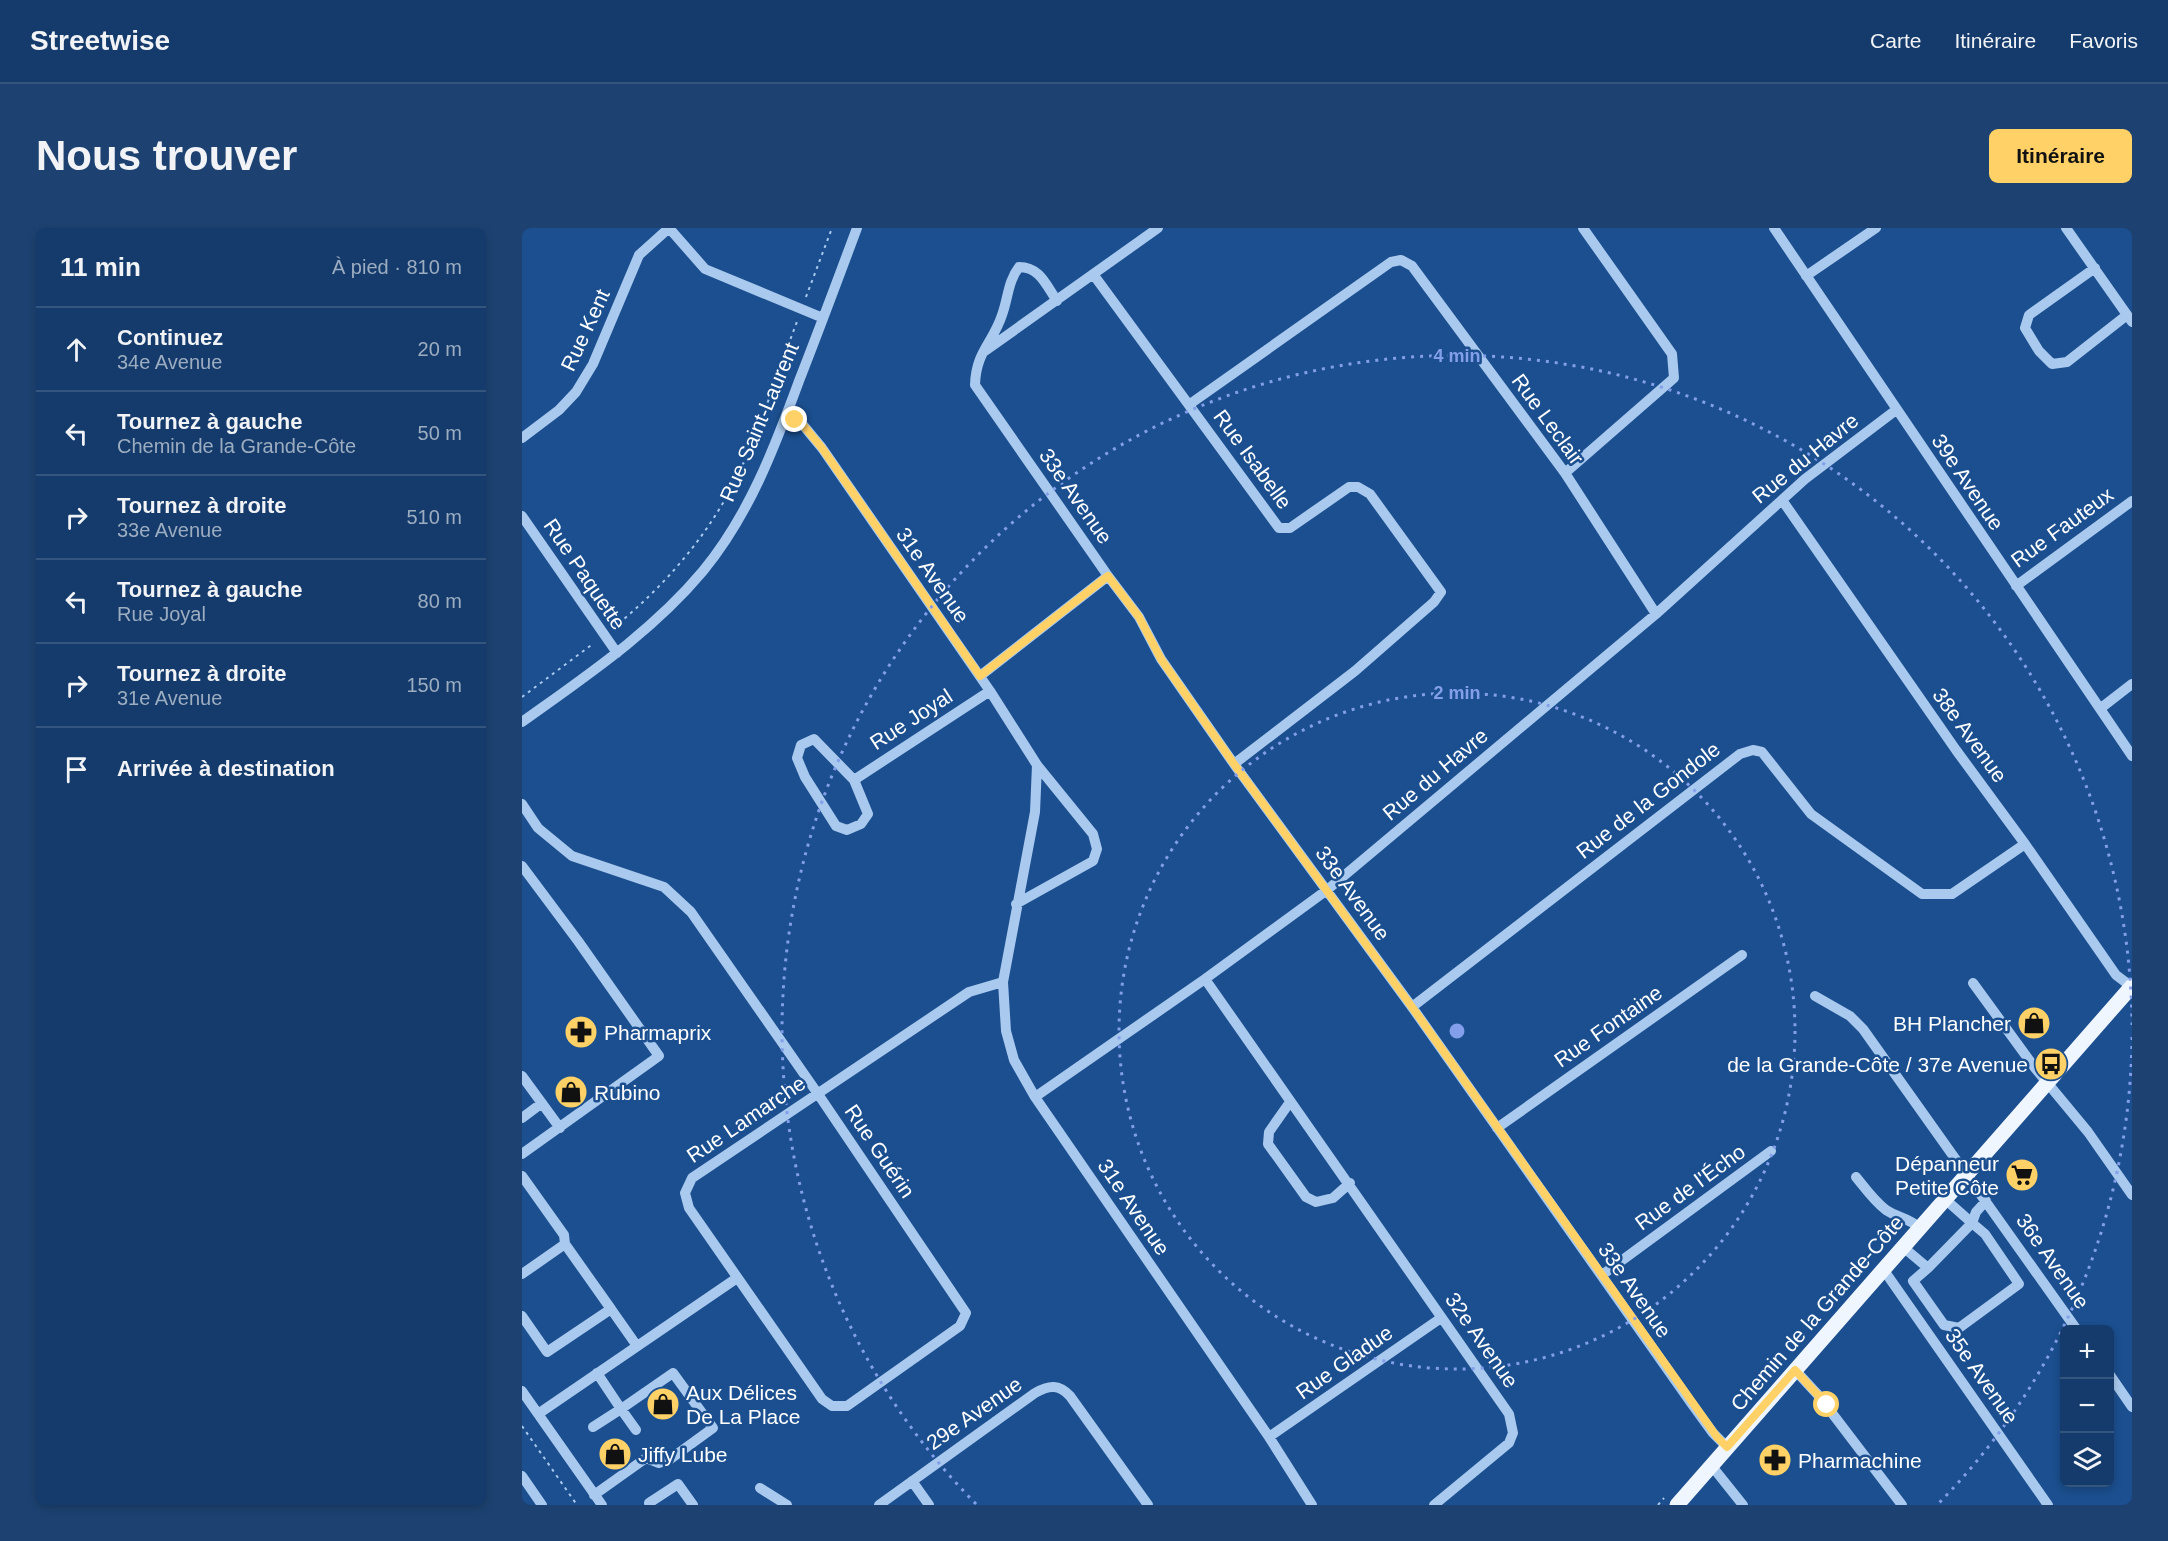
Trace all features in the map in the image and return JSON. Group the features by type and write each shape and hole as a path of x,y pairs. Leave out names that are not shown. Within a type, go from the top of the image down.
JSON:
{"main road":[{"name":"Chemin de la Grande-Côte","path":"1671,1501 1711,1465 2132,986"}],"street":[{"path":"669,228 705,269 823,318"},
{"name":"Rue Kent","path":"522,438 559,410 576,392 594,364 639,255 669,228"},
{"name":"Rue Saint-Laurent","path":"522,722 650,626 679,598 721,547 755,490 786,417 857,228"},
{"path":"982,353 1158,228"},
{"path":"1565,473 1674,378 1672,354 1583,228"},
{"name":"39e Avenue","path":"1774,228 2132,756"},
{"path":"1806,276 1876,228"},
{"path":"2066,228 2095,268 2129,319 2067,362 2052,364 2039,351 2025,328 2029,315 2095,268"},
{"name":"Rue Leclair","path":"1190,404 1390,262 1401,260 1412,266 1565,473 1656,614"},
{"name":"33e Avenue","path":"1057,301 1040,276 1030,267 1019,267 1013,275 1002,318 975,368 975,385 1139,617 1161,659 1234,764 1412,1007 1703,1420 1727,1447"},
{"name":"Rue Isabelle","path":"1093,274 1279,528 1290,528 1349,487 1358,487 1371,494 1441,592 1434,602 1355,671 1234,764"},
{"name":"Rue du Havre","path":"1035,1097 1205,979 1327,890 1656,614 1782,500 1896,410"},
{"name":"31e Avenue","path":"786,417 803,425 822,448 980,676 1037,765 1093,834 1098,849 1093,861 1016,904"},
{"name":"38e Avenue","path":"1782,500 2116,975 2132,986"},
{"name":"Rue Fauteux","path":"2016,586 2132,501"},
{"name":"Rue Paquette","path":"522,516 617,653"},
{"path":"980,676 1108,576"},
{"path":"2101,708 2132,684"},
{"name":"Rue Joyal","path":"854,780 990,691"},
{"path":"814,739 854,780 868,814 861,824 847,830 836,826 805,777 797,758 801,745 814,739"},
{"name":"Rue de la Gondole","path":"1412,1007 1740,754 1753,750 1761,752 1811,814 1922,894 1952,894 2025,844"},
{"name":"31e Avenue","path":"1037,765 1035,812 1003,982 1006,1031 1014,1060 1035,1097 1269,1437 1312,1505"},
{"name":"Rue Guérin","path":"522,804 538,828 572,856 664,887 691,912 818,1094 966,1313 960,1326 847,1406 832,1406 822,1400 737,1278"},
{"path":"522,866 579,941 659,1056 522,1154"},
{"name":"Rue Fontaine","path":"1497,1128 1742,954"},
{"name":"32e Avenue","path":"1205,979 1290,1102 1350,1183 1509,1414 1513,1432 1509,1443 1434,1505"},
{"name":"Rue Lamarche","path":"737,1278 689,1208 685,1193 692,1178 969,992 1003,982"},
{"path":"1973,983 2088,1132 2132,1195"},
{"name":"36e Avenue","path":"1815,996 1850,1016 1863,1029 2074,1325"},
{"path":"522,1076 560,1128"},
{"path":"1290,1102 1269,1131 1268,1144 1306,1197 1316,1202 1333,1198 1350,1183"},
{"path":"522,1118 542,1103"},
{"name":"Rue de l'Écho","path":"1602,1275 1771,1151"},
{"path":"522,1176 564,1235 565,1244 638,1346"},
{"path":"1856,1177 1889,1212 1909,1219 1920,1228"},
{"path":"1913,1281 1944,1325 1959,1328 2019,1284 1985,1234 1946,1200"},
{"path":"1899,1291 1928,1268 1972,1223 1976,1212 1986,1201"},
{"path":"522,1274 565,1244"},
{"path":"2000,1256 2017,1245"},
{"path":"1903,1247 1928,1268"},
{"name":"35e Avenue","path":"1883,1269 2048,1505"},
{"path":"538,1414 737,1278"},
{"path":"522,1316 547,1352 611,1309"},
{"name":"Rue Gladue","path":"1269,1437 1441,1318"},
{"path":"1930,1335 1944,1325"},
{"path":"1795,1370 1819,1396 1902,1505"},
{"path":"594,1427 673,1372 713,1428 669,1460 659,1462 646,1458 594,1495"},
{"path":"597,1373 636,1430"},
{"path":"2112,1379 2132,1407"},
{"name":"29e Avenue","path":"912,1481 1035,1393 1056,1386 1070,1396 1148,1505"},
{"path":"522,1391 602,1505"},
{"path":"1711,1465 1743,1505"},
{"path":"522,1476 542,1505"},
{"path":"879,1505 912,1481 929,1505"},
{"path":"648,1504 678,1484 693,1505"},
{"path":"760,1488 787,1505"}],"path":[{"path":"808,292 832,228"},
{"name":"Rue Saint-Laurent","path":"626,617 664,581 687,555 719,510 737,476 795,326"},
{"path":"522,697 590,646"},
{"path":"522,1426 577,1505"},
{"path":"1658,1505 1671,1501"}],"place":[{"name":"BH Plancher","path":"2034,1023"},
{"name":"Pharmaprix","path":"581,1032"},
{"name":"de la Grande-Côte / 37e Avenue","path":"2051,1064"},
{"name":"Rubino","path":"571,1092"},
{"name":"Dépanneur Petite Côte","path":"2022,1175"},
{"name":"Aux Délices De La Place","path":"663,1404"},
{"name":"Jiffy Lube","path":"615,1454"},
{"name":"Pharmachine","path":"1775,1460"}],"route":[{"path":"795,420 803,425 822,448 980,676 1108,576 1139,617 1161,659 1234,764 1412,1007 1717,1437 1727,1447 1795,1370 1827,1405"}]}
